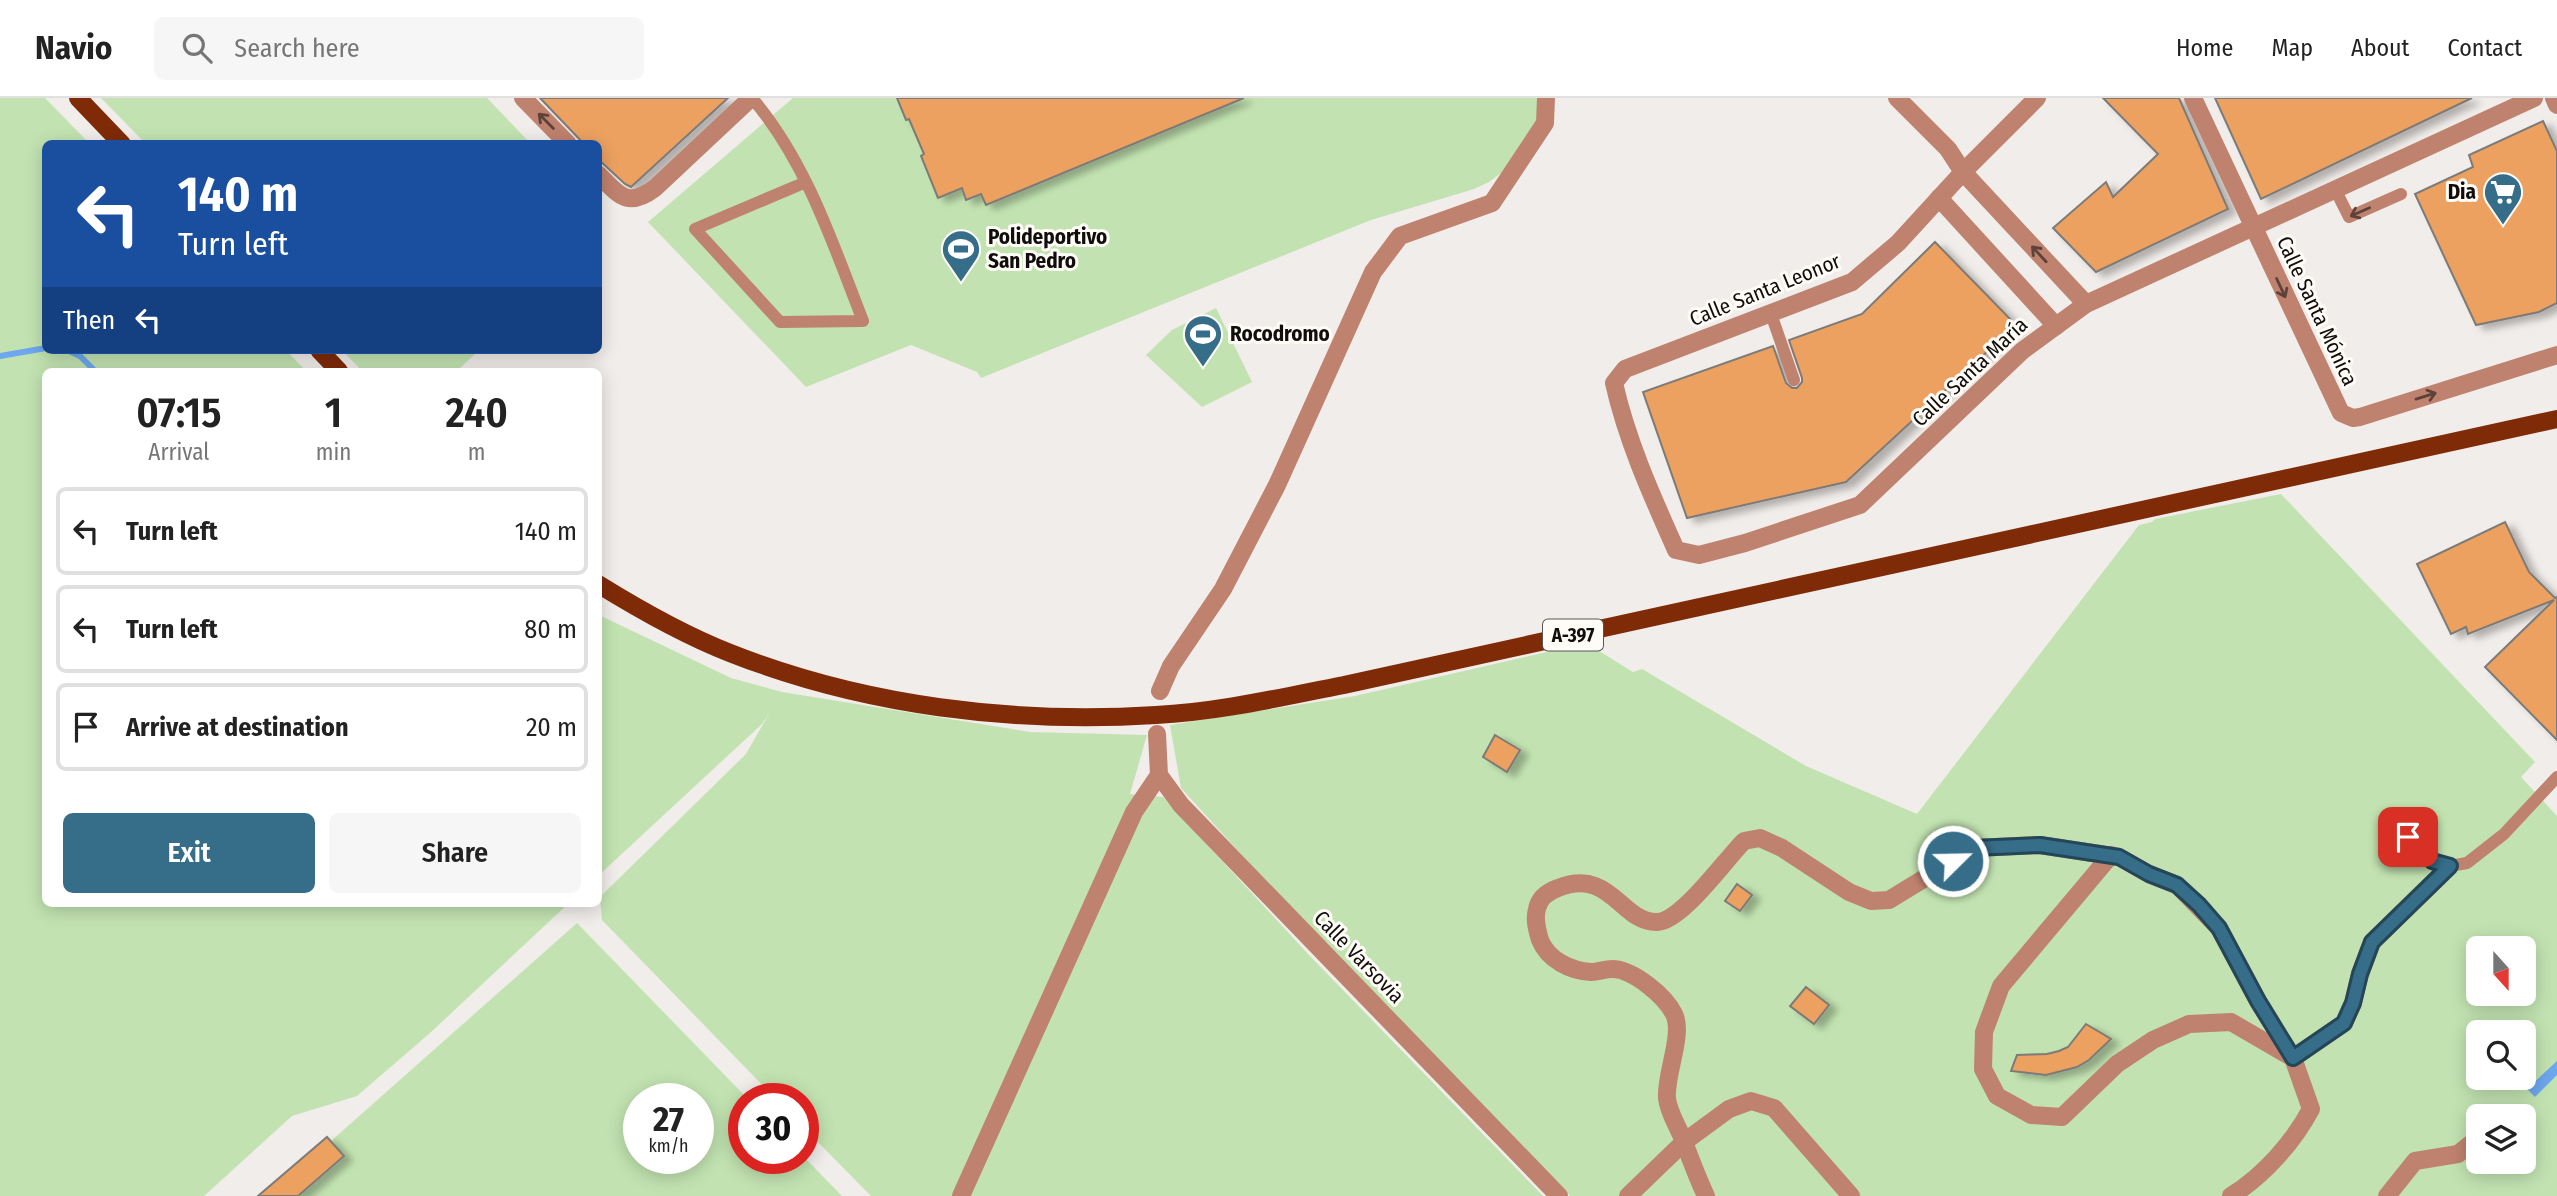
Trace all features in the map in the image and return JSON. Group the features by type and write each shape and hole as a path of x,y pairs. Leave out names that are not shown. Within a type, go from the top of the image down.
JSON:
{"main road":[{"path":"78,98 118,140"},
{"path":"323,354 336,368"},
{"name":"A-397","path":"602,586 674,628 730,653 799,677 855,691 981,713 1063,719 1159,715 1247,703 1344,685 2557,419"}],"street":[{"path":"523,98 564,140"},
{"path":"602,178 621,196 640,198 655,188 752,98"},
{"path":"1160,691 1171,666 1223,589 1277,485 1373,272 1400,236 1492,203 1545,122 1546,98"},
{"path":"1896,98 1948,149 1962,172 2086,304"},
{"name":"Calle Santa Leonor","path":"1614,383 1625,369 1852,282 1898,243 1962,172 2037,98"},
{"name":"Calle Santa Mónica","path":"2193,98 2337,407 2347,416 2360,417 2557,355"},
{"name":"Calle Santa María","path":"1614,383 1619,406 1642,471 1676,550 1699,555 1745,543 1860,505 2022,351 2086,304 2534,98"},
{"path":"2554,98 2557,105"},
{"path":"1939,198 2056,326"},
{"path":"961,1196 1123,835 1147,790 1159,775 1157,734"},
{"name":"Calle Varsovia","path":"1159,775 1181,805 1559,1196"},
{"path":"1706,1196 1667,1100 1667,1083 1674,1056 1675,1016 1658,993 1634,977 1613,968 1593,972 1572,969 1555,960 1541,943 1536,927 1538,902 1549,891 1570,883 1592,884 1639,917 1656,923 1674,917 1744,841 1760,838 1782,848 1849,892 1871,901 1889,901 1974,848 2040,845 2111,855 2177,885 2219,928 2258,1001 2293,1058 2311,1110 2301,1127 2261,1172 2231,1196"},
{"path":"2111,855 2001,986 1984,1032 1983,1069 1997,1096 2031,1115 2062,1117 2117,1064 2153,1040 2189,1024 2231,1022 2293,1058"},
{"path":"2293,1058 2344,1023 2372,942 2450,866"},
{"path":"1628,1196 1684,1142 1729,1110 1751,1101 1774,1108 1851,1196"},
{"path":"2387,1196 2416,1161 2458,1154 2466,1148"}],"lane":[{"path":"752,98 770,119 806,182 863,321 780,322 695,229 806,182"},
{"path":"2335,188 2349,217 2401,194"},
{"path":"1771,314 1794,380"},
{"path":"2408,837 2432,861 2450,866 2467,863 2504,834 2557,777"}],"green space":[{"path":"0,98 45,98 86,140 42,140 42,354 290,354 303,368 42,368 42,907 565,907 430,1033 357,1096 292,1116 204,1196 0,1196"},
{"path":"101,98 487,98 527,140 142,140"},
{"name":"Polideportivo San Pedro","path":"793,98 1544,98 1539,119 1517,155 1501,173 1474,189 1371,220 981,378 977,372 911,345 806,387 648,222"},
{"name":"Rocodromo","path":"1216,308 1252,382 1202,407 1146,355 1172,330"},
{"path":"346,354 475,354 460,368 359,368"},
{"path":"2281,494 2535,762 2521,777 2557,816 2557,1196 1570,1196 1379,1006 1181,788 1170,725 1355,696 1586,643 1633,672 1642,669 1806,766 1917,814 2139,525 2155,519"},
{"path":"602,616 731,678 782,692 1030,732 1147,735 1130,794 1163,797 1308,954 1543,1196 871,1196 819,1143 819,1083 760,1083 602,920 602,895 746,754 770,712 762,724 602,872"},
{"path":"577,923 732,1083 728,1083 728,1174 819,1172 842,1196 258,1196 327,1137 331,1141"}],"water":[{"path":"2557,1061 2557,1075 2535,1097 2528,1090 2536,1090 2536,1081"}],"building":[{"path":"540,98 728,98 631,187 602,163 602,140 580,140"},
{"path":"897,98 1244,98 986,205 981,194 966,200 962,188 938,198 921,156 924,154"},
{"path":"2103,98 2179,98 2228,209 2096,272 2053,228 2106,182 2113,197 2158,154"},
{"path":"2215,98 2472,98 2261,199"},
{"path":"2543,121 2557,151 2557,303 2539,312 2476,325 2415,194 2473,167 2469,155"},
{"path":"1935,242 2016,325 1846,482 1687,518 1643,392 1773,346 1786,383 1797,388 1802,378 1789,340 1862,314"},
{"path":"2505,522 2529,572 2557,597 2557,740 2485,667 2554,600 2468,634 2466,627 2451,634 2417,564"},
{"path":"1495,735 1520,750 1507,772 1483,757"},
{"path":"1737,884 1752,895 1740,911 1725,901"},
{"path":"1806,987 1829,1005 1814,1024 1790,1006"},
{"path":"2086,1024 2111,1039 2089,1060 2077,1067 2046,1075 2011,1071 2017,1055 2047,1054 2068,1047"},
{"path":"327,1137 344,1156 298,1196 258,1196"}],"waterway":[{"path":"0,356 42,349"},
{"path":"76,354 92,368"}],"place":[{"name":"Dia","path":"2503,226"},
{"name":"Polideportivo San Pedro","path":"961,283"},
{"name":"Rocodromo","path":"1203,368"}],"route":[{"path":"1953,861 1974,848 2040,845 2119,857 2149,874 2177,885 2219,928 2258,1001 2293,1058 2344,1023 2372,942 2450,866 2432,861 2408,837"}]}
